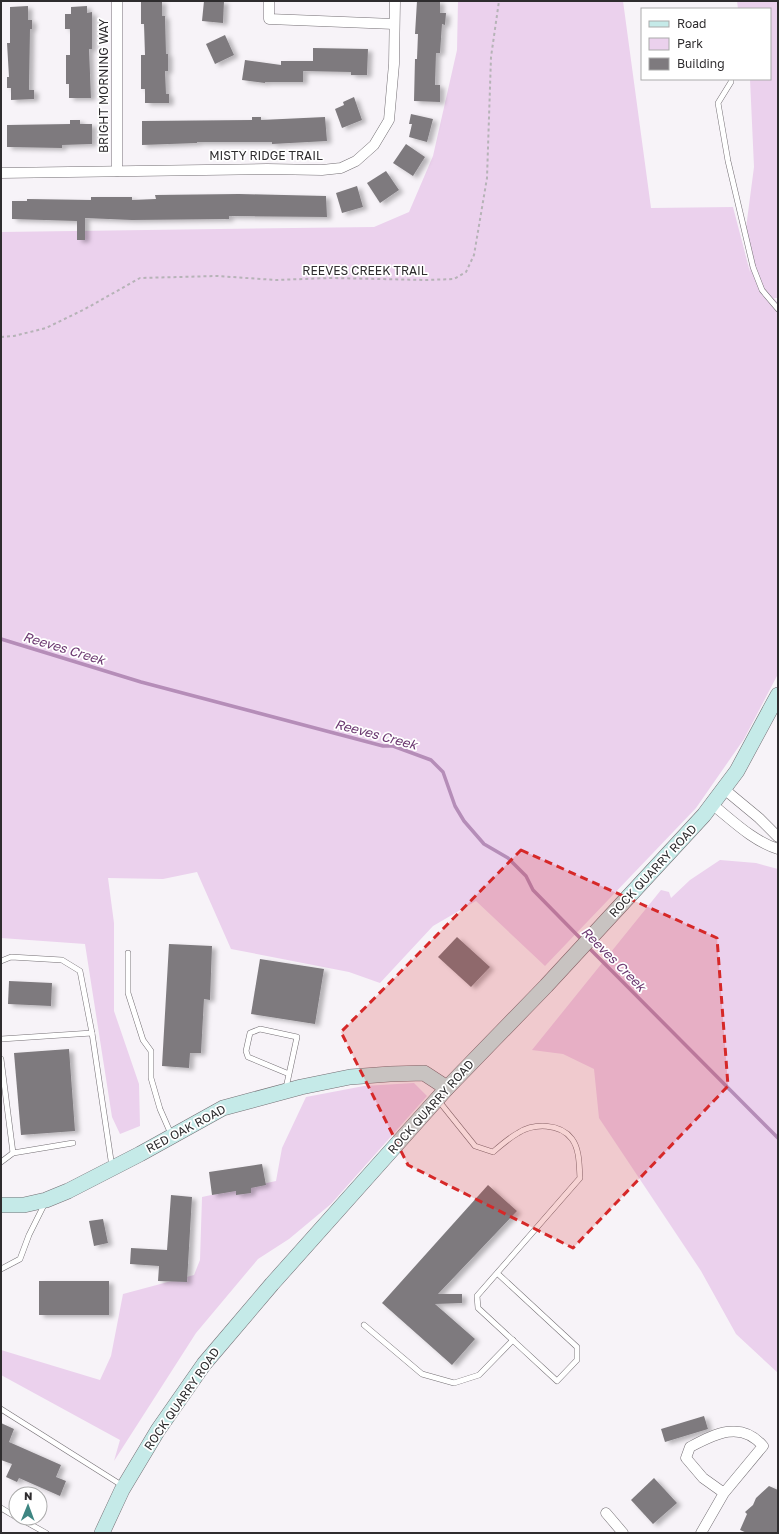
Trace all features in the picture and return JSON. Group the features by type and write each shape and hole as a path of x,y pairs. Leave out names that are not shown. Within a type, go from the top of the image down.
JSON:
{"street":[{"name":"BRIGHT MORNING WAY","path":"117,1 117,171"},
{"path":"269,1 269,19 394,24"},
{"name":"MISTY RIDGE TRAIL","path":"1,173 259,169 322,170 341,168 356,162 374,145 390,120 395,1"},
{"name":"ROCK QUARRY ROAD","path":"102,1533 124,1487 158,1430 204,1364 272,1284 447,1088 551,980 713,805 737,771 778,695"},
{"path":"724,790 759,818 778,837"},
{"path":"713,805 754,837 768,845 778,848"},
{"name":"RED OAK ROAD","path":"1,1205 24,1205 46,1200 68,1191 223,1108 285,1091 350,1078 390,1074 424,1074 447,1088"},
{"path":"701,1533 724,1493 763,1446 758,1440 744,1431 732,1430 704,1439 690,1447 686,1458 703,1478 724,1493"},
{"path":"606,1513 623,1533"}],"lane":[{"path":"731,80 718,103 728,160 753,267 762,290 778,309"},
{"path":"128,953 128,993 143,1040 151,1051 151,1078 160,1109 172,1135"},
{"path":"1,961 11,957 62,960 80,971 92,1033 112,1168"},
{"path":"285,1091 289,1074 297,1036 260,1029 250,1033 246,1051 248,1057 289,1074"},
{"path":"1,1039 92,1033"},
{"path":"1,1059 12,1153"},
{"path":"437,1099 475,1146 493,1152 519,1132 539,1125 559,1129 572,1139 579,1156 580,1178 497,1273 477,1296 478,1308 557,1381 577,1360 577,1347 497,1273"},
{"path":"1,1162 12,1153 72,1143"},
{"path":"1,1269 20,1258 28,1235 46,1200"},
{"path":"364,1324 422,1374 454,1383 479,1375 513,1340"},
{"path":"1,1409 124,1487"},
{"path":"33,1526 46,1533"}],"path":[{"name":"REEVES CREEK TRAIL","path":"1,337 14,336 46,328 85,309 140,278 218,276 276,280 330,278 427,280 454,279 466,272 474,255 486,178 491,57 499,1"}],"highlighted area":[{"path":"521,850 717,938 728,1086 573,1248 408,1165 341,1032"}],"green space":[{"path":"458,1 623,1 651,208 733,207 750,272 746,228 754,167 750,80 771,80 771,8 738,8 737,1 778,1 778,298 774,298 778,303 778,674 744,739 696,808 545,966 476,901 433,926 380,983 349,972 231,949 197,872 163,879 108,878 114,923 114,1011 139,1084 140,1126 120,1134 112,1117 85,944 1,938 1,232 374,227 409,212 433,156 457,50"},
{"path":"720,860 756,863 778,869 778,1373 736,1334 701,1271 599,1118 594,1069 563,1054 532,1050 661,890 669,892 671,898 690,880"},
{"path":"414,1083 427,1096 331,1204 289,1239 258,1259 196,1333 114,1461 120,1440 1,1375 1,1350 100,1380 111,1356 123,1294 194,1275 200,1260 202,1197 276,1181 282,1148 306,1097 364,1086"}],"building":[{"path":"141,1 162,1 162,16 165,16 166,54 168,54 168,71 165,71 166,94 169,94 169,103 145,103 145,89 141,89 141,55 145,55 144,24 141,24"},
{"path":"204,1 224,1 223,23 202,21"},
{"path":"417,1 440,1 440,13 446,13 445,25 442,24 440,53 436,53 435,85 440,85 440,102 414,101 415,59 417,59 418,34 415,34"},
{"path":"28,6 28,20 32,20 32,29 30,29 29,90 34,90 34,99 11,100 11,88 7,88 7,77 9,77 7,43 10,43 10,7"},
{"path":"87,6 87,13 92,12 92,49 89,49 91,98 69,98 69,84 66,84 66,55 70,55 70,29 65,29 65,14 71,14 71,7"},
{"path":"225,35 234,55 215,64 206,44"},
{"path":"313,48 368,49 367,75 351,75 351,72 303,71 303,82 265,83 242,80 245,60 281,65 281,61 313,61"},
{"path":"354,97 362,120 342,128 335,109 344,105 343,102"},
{"path":"411,114 433,119 427,142 409,137 412,124 409,124"},
{"path":"252,117 261,117 261,120 325,117 327,141 272,144 272,142 197,142 142,145 142,121 252,120"},
{"path":"70,120 80,120 80,124 92,124 92,144 62,145 62,148 7,147 7,125 70,124"},
{"path":"406,144 425,157 413,176 393,163"},
{"path":"386,171 399,190 380,203 367,183"},
{"path":"357,186 363,207 342,213 336,193"},
{"path":"239,194 326,196 327,217 229,216 229,219 132,220 85,218 85,240 77,240 77,221 12,219 12,201 27,201 27,199 91,200 91,197 132,197 132,200 156,199 155,195"},
{"path":"457,937 490,967 471,987 438,957"},
{"path":"169,944 212,946 210,1000 204,999 201,1053 190,1053 189,1068 162,1066"},
{"path":"260,959 324,969 315,1024 251,1014"},
{"path":"9,981 52,983 51,1006 8,1004"},
{"path":"69,1049 75,1131 21,1135 14,1053"},
{"path":"262,1164 266,1185 251,1188 251,1193 236,1195 236,1191 212,1195 209,1172"},
{"path":"488,1185 517,1211 438,1294 462,1294 462,1303 435,1304 475,1339 452,1365 382,1303"},
{"path":"171,1195 192,1197 187,1282 158,1281 159,1266 130,1264 131,1248 167,1250"},
{"path":"103,1219 108,1243 94,1246 89,1221"},
{"path":"39,1281 109,1281 109,1315 39,1315"},
{"path":"704,1416 708,1429 665,1442 661,1429"},
{"path":"1,1423 14,1429 9,1442 61,1465 56,1477 66,1481 60,1496 48,1491 48,1486 37,1486 19,1478 17,1482 6,1477 12,1464 1,1460"},
{"path":"654,1478 677,1503 653,1524 631,1500"},
{"path":"769,1486 778,1490 778,1533 747,1533 740,1530 747,1514 745,1512 753,1505 756,1498"}],"waterway":[{"name":"Reeves Creek","path":"1,639 141,682 383,746 393,746 431,760 443,772 455,806 464,821 484,844 508,858 526,876 533,890 583,941"},
{"name":"Reeves Creek","path":"587,946 778,1138"}]}
